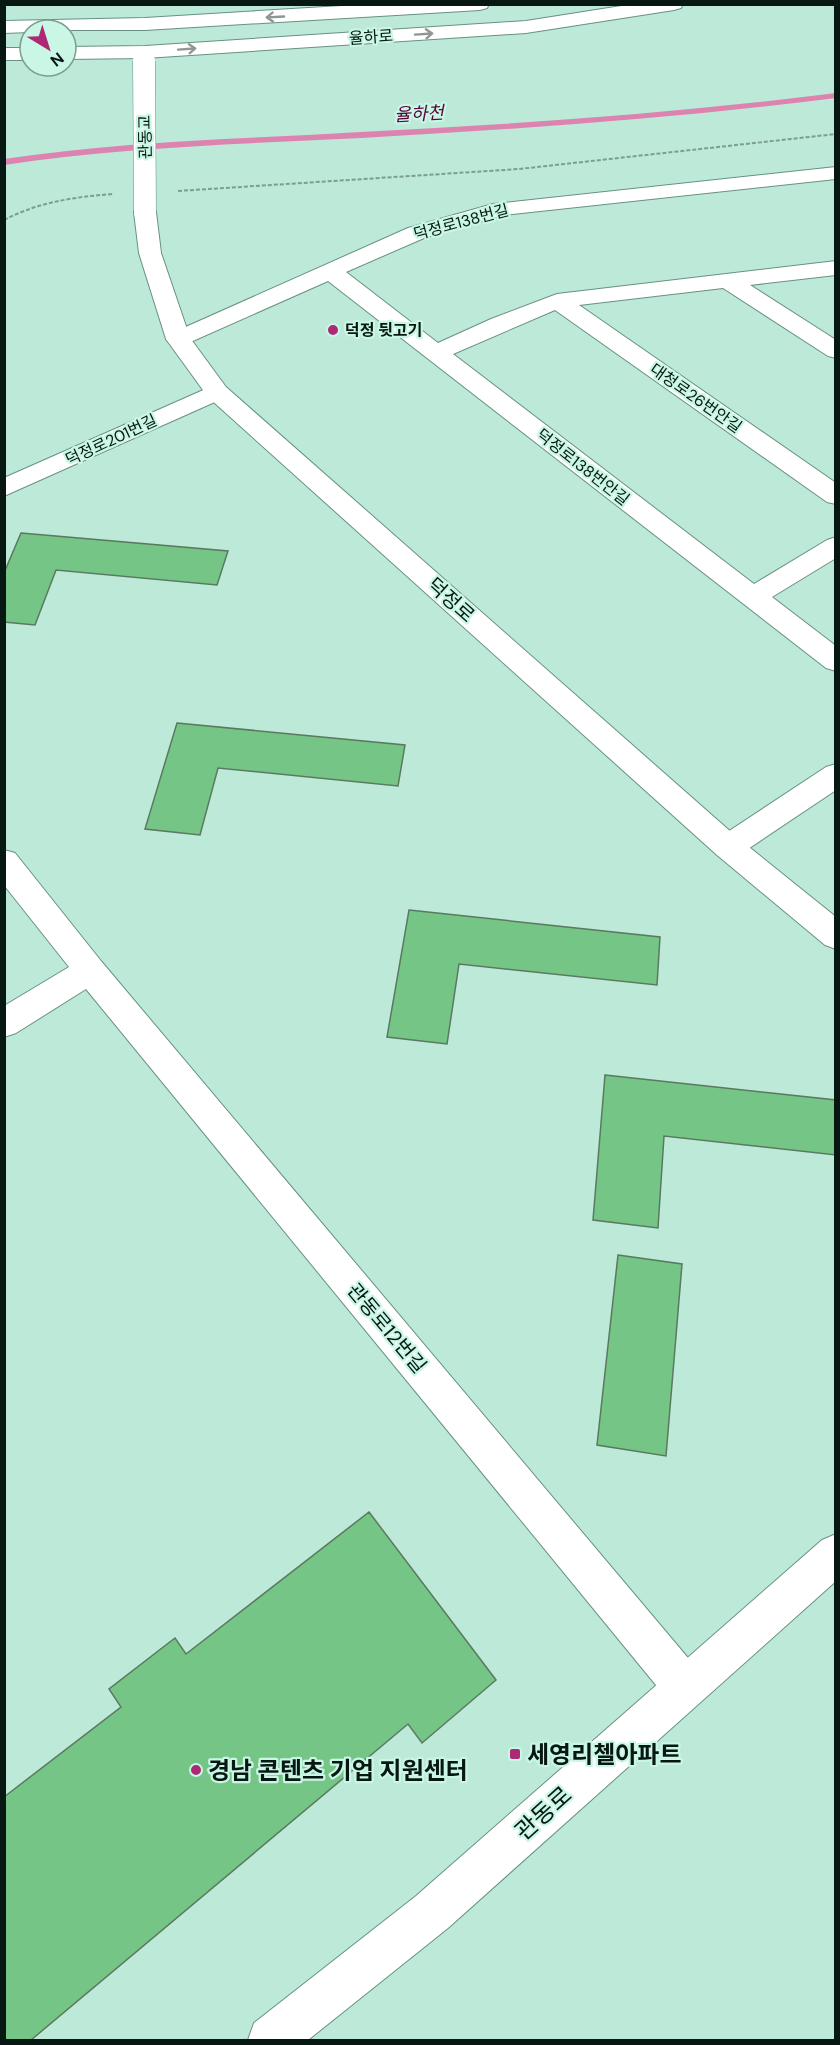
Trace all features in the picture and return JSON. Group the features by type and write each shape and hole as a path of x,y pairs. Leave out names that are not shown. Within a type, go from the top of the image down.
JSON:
{"street":[{"name":"율하로","path":"4,27 145,24 480,4"},
{"name":"율하로","path":"78,54 145,57 526,27 674,4"},
{"path":"145,24 145,57"},
{"name":"관동교","path":"145,57 146,212"},
{"name":"덕정로138번길","path":"178,339 416,233 501,209 836,173"},
{"name":"덕정로","path":"146,212 150,253 178,339 218,392 728,847 836,936"},
{"path":"435,353 557,301 836,268"},
{"name":"덕정로138번안길","path":"330,271 836,661"},
{"path":"726,280 836,351"},
{"name":"대청로26번안길","path":"557,301 836,496"},
{"name":"덕정로201번길","path":"4,488 218,392"},
{"path":"752,597 836,546"},
{"path":"728,847 836,776"},
{"name":"관동로12번길","path":"4,862 90,970 684,1686"},
{"path":"4,1023 90,970"},
{"name":"관동로","path":"271,2040 432,1912 684,1686 836,1554"}],"path":[{"path":"167,191 519,169 836,134"},
{"path":"4,220 32,206 72,197 119,194"}],"building":[{"path":"21,533 228,551 217,585 56,570 35,625 4,622 4,573"},
{"path":"177,723 405,745 398,786 218,768 200,835 145,829"},
{"path":"409,910 660,937 657,985 459,964 447,1044 387,1037"},
{"path":"605,1075 836,1100 836,1155 664,1136 658,1228 593,1220"},
{"path":"618,1255 682,1264 666,1456 597,1445"},
{"name":"경남 콘텐츠 기업 지원센터","path":"369,1512 496,1680 422,1743 408,1724 31,2040 4,2040 4,1797 121,1707 109,1689 175,1638 186,1654"}],"waterway":[{"name":"율하천","path":"4,162 84,151 164,145 581,122 836,95"}],"place":[{"name":"덕정 뒷고기","path":"333,330"},
{"name":"세영리첼아파트","path":"515,1754"},
{"name":"경남 콘텐츠 기업 지원센터","path":"196,1770"}]}
